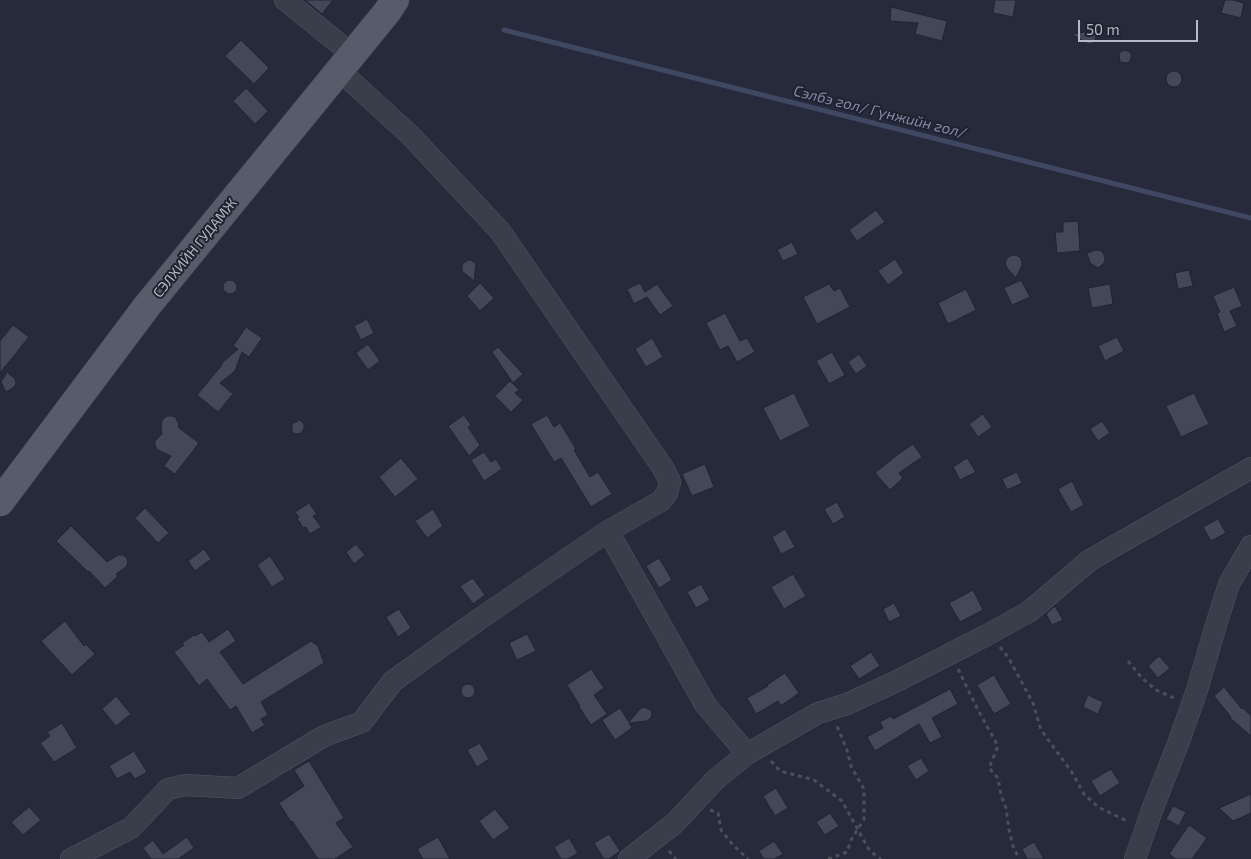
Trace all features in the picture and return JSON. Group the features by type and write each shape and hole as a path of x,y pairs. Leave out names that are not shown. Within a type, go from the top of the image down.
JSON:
{"main road":[{"name":"СЭЛХИЙН ГУДАМЖ","path":"0,502 147,306 396,0"}],"street":[{"path":"70,859 131,828 168,789 186,785 238,788 324,736 362,722 393,682 478,620 608,531 661,501 667,493 670,482 663,468 500,231 346,63 285,0"},
{"path":"629,859 675,823 716,780 755,750 818,713 847,704 895,682 1030,611 1090,560 1251,468"},
{"path":"608,531 705,704 755,750"},
{"path":"1136,859 1152,810 1189,713 1229,584 1251,546"}],"path":[{"path":"990,633 1008,657 1032,702 1041,730 1072,771 1084,794 1098,807 1146,828"},
{"path":"948,655 958,669 998,746 989,768 998,778 1006,808 1009,830 1019,859"},
{"path":"1128,661 1142,678 1156,690 1172,697 1189,713"},
{"path":"828,859 847,852 851,840 864,820 864,789 851,766 847,750 830,709"},
{"path":"755,750 770,759 780,771 814,780 842,801 871,852 880,859"},
{"path":"693,804 718,812 721,830 748,859"}],"building":[{"path":"305,0 333,0 322,14"},
{"path":"995,0 1016,0 1013,17 993,13"},
{"path":"1225,0 1244,3 1241,18 1221,13"},
{"path":"891,7 947,21 942,41 915,34 918,23 890,21"},
{"path":"1090,31 1096,36 1091,44 1072,34"},
{"path":"241,40 269,68 254,84 225,56"},
{"path":"1125,50 1131,53 1131,59 1128,63 1120,62 1119,54"},
{"path":"1174,71 1182,79 1174,87 1166,79"},
{"path":"246,88 268,111 255,124 233,101"},
{"path":"876,210 885,222 857,241 849,230"},
{"path":"1078,221 1080,251 1057,253 1055,232 1063,232 1063,222"},
{"path":"792,242 798,254 783,261 777,250"},
{"path":"1096,250 1102,251 1105,257 1104,263 1098,268 1090,263 1087,253"},
{"path":"1012,255 1020,257 1022,262 1016,278 1005,263 1007,258"},
{"path":"895,259 904,273 888,285 878,271"},
{"path":"468,260 476,264 474,281 462,271 462,264"},
{"path":"1189,270 1193,286 1178,289 1175,273"},
{"path":"230,280 235,282 237,287 235,292 230,294 225,292 223,287 225,282"},
{"path":"1021,280 1030,297 1012,305 1004,288"},
{"path":"480,283 494,298 480,311 467,296"},
{"path":"640,283 645,292 657,284 673,306 660,315 647,297 634,304 627,289"},
{"path":"829,284 834,291 840,288 850,307 817,324 803,297"},
{"path":"1110,284 1113,304 1092,308 1088,288"},
{"path":"1234,287 1242,306 1230,311 1237,326 1224,332 1217,313 1220,312 1213,296"},
{"path":"966,289 976,310 948,324 938,303"},
{"path":"725,313 740,341 747,338 755,352 737,362 728,346 720,350 706,323"},
{"path":"367,319 374,333 361,340 354,326"},
{"path":"13,325 29,337 0,373 0,341"},
{"path":"246,327 262,338 249,357 242,352 235,371 220,383 233,394 218,412 197,395 223,362 238,349 233,346"},
{"path":"1117,337 1124,351 1105,361 1098,346"},
{"path":"652,338 663,357 646,367 635,349"},
{"path":"368,344 380,361 368,370 356,353"},
{"path":"498,347 523,374 513,383 492,352"},
{"path":"832,352 845,375 829,384 816,361"},
{"path":"859,354 867,366 856,374 848,362"},
{"path":"7,372 15,379 16,384 6,392 1,382"},
{"path":"510,381 519,390 515,393 523,400 511,412 495,396"},
{"path":"794,393 810,426 780,441 763,408"},
{"path":"1194,393 1209,424 1181,437 1166,406"},
{"path":"983,414 992,427 978,437 969,424"},
{"path":"464,415 471,425 468,427 480,445 469,456 448,426"},
{"path":"547,415 554,427 560,423 590,477 598,472 612,494 591,507 561,458 554,462 531,424"},
{"path":"167,416 175,417 179,428 199,443 175,474 164,466 171,456 158,450 155,446 155,441 162,434 162,420"},
{"path":"300,420 304,424 304,429 301,433 296,434 292,432 292,424"},
{"path":"1102,421 1110,433 1098,441 1090,429"},
{"path":"913,444 922,457 899,473 903,478 890,490 875,473"},
{"path":"484,452 491,462 496,459 502,469 484,481 471,460"},
{"path":"401,458 418,479 395,497 379,477"},
{"path":"967,458 976,472 960,480 953,467"},
{"path":"705,464 714,487 692,496 682,474"},
{"path":"1017,472 1022,483 1007,490 1002,479"},
{"path":"1072,481 1084,505 1071,512 1058,489"},
{"path":"837,502 845,517 833,524 824,509"},
{"path":"309,503 317,514 313,516 321,527 310,534 306,527 303,528 295,512"},
{"path":"145,508 169,533 158,543 135,518"},
{"path":"433,509 443,526 427,538 415,521"},
{"path":"1218,519 1226,533 1211,541 1203,527"},
{"path":"71,526 107,562 118,555 123,555 127,558 126,567 116,574 118,576 105,588 56,541"},
{"path":"785,529 795,547 781,554 772,537"},
{"path":"356,544 365,555 354,564 346,552"},
{"path":"204,549 211,559 195,571 188,561"},
{"path":"270,556 285,579 272,587 257,565"},
{"path":"659,558 672,580 659,588 646,566"},
{"path":"793,574 806,596 784,609 771,587"},
{"path":"473,578 485,595 473,604 460,586"},
{"path":"701,584 710,600 696,608 687,592"},
{"path":"973,590 983,610 960,622 949,603"},
{"path":"894,603 901,616 889,622 883,609"},
{"path":"1055,606 1063,620 1052,625 1046,614"},
{"path":"399,609 411,628 398,637 386,617"},
{"path":"65,621 84,646 86,644 95,654 72,675 41,641"},
{"path":"228,629 236,641 220,652 243,684 311,641 318,646 324,663 261,702 268,715 261,719 265,725 252,733 236,706 230,710 207,679 199,686 174,652 184,645 182,643 194,635 202,632 209,642"},
{"path":"527,634 536,651 517,660 509,643"},
{"path":"871,652 880,666 859,679 850,666"},
{"path":"1159,656 1170,668 1158,678 1148,666"},
{"path":"591,669 604,688 594,695 607,714 591,725 567,685"},
{"path":"785,673 799,693 781,706 778,701 756,714 747,698 768,686"},
{"path":"994,675 1011,704 994,714 977,685"},
{"path":"468,684 473,686 475,691 473,696 468,698 463,696 461,691 463,686"},
{"path":"1224,687 1242,709 1251,716 1251,736 1230,718 1214,696"},
{"path":"950,689 958,704 932,718 942,737 930,743 919,724 875,751 867,737 883,728 880,722 891,716 893,719"},
{"path":"1088,695 1103,702 1098,714 1083,707"},
{"path":"116,696 131,714 116,726 102,709"},
{"path":"644,707 651,710 652,715 650,719 629,723 632,728 615,740 602,720 620,708 629,722"},
{"path":"62,723 77,748 54,762 40,743 50,736 47,732"},
{"path":"480,743 489,759 477,767 467,750"},
{"path":"134,751 147,772 135,779 130,772 117,779 109,766"},
{"path":"921,758 929,771 916,780 907,766"},
{"path":"309,761 344,818 336,823 353,847 335,859 318,859 279,803 304,786 294,770"},
{"path":"1111,769 1120,783 1100,796 1091,781"},
{"path":"776,788 788,808 775,816 763,796"},
{"path":"1251,794 1251,813 1233,821 1219,808"},
{"path":"1173,806 1186,812 1179,826 1166,819"},
{"path":"29,807 41,820 23,835 11,822"},
{"path":"495,809 510,828 493,840 479,821"},
{"path":"830,813 839,826 825,835 816,822"},
{"path":"1189,825 1207,838 1192,859 1176,859 1169,854"},
{"path":"609,834 620,851 609,859 604,859 594,843"},
{"path":"187,837 194,848 178,859 151,859 143,848 153,840 163,854"},
{"path":"438,837 450,859 423,859 417,849"},
{"path":"569,838 578,853 568,859 561,859 554,847"},
{"path":"774,841 783,854 774,859 764,859 759,851"},
{"path":"1034,842 1044,859 1027,859 1022,849"}],"waterway":[{"name":"Сэлбэ гол/ Гүнжийн гол/","path":"504,30 1251,218"}]}
